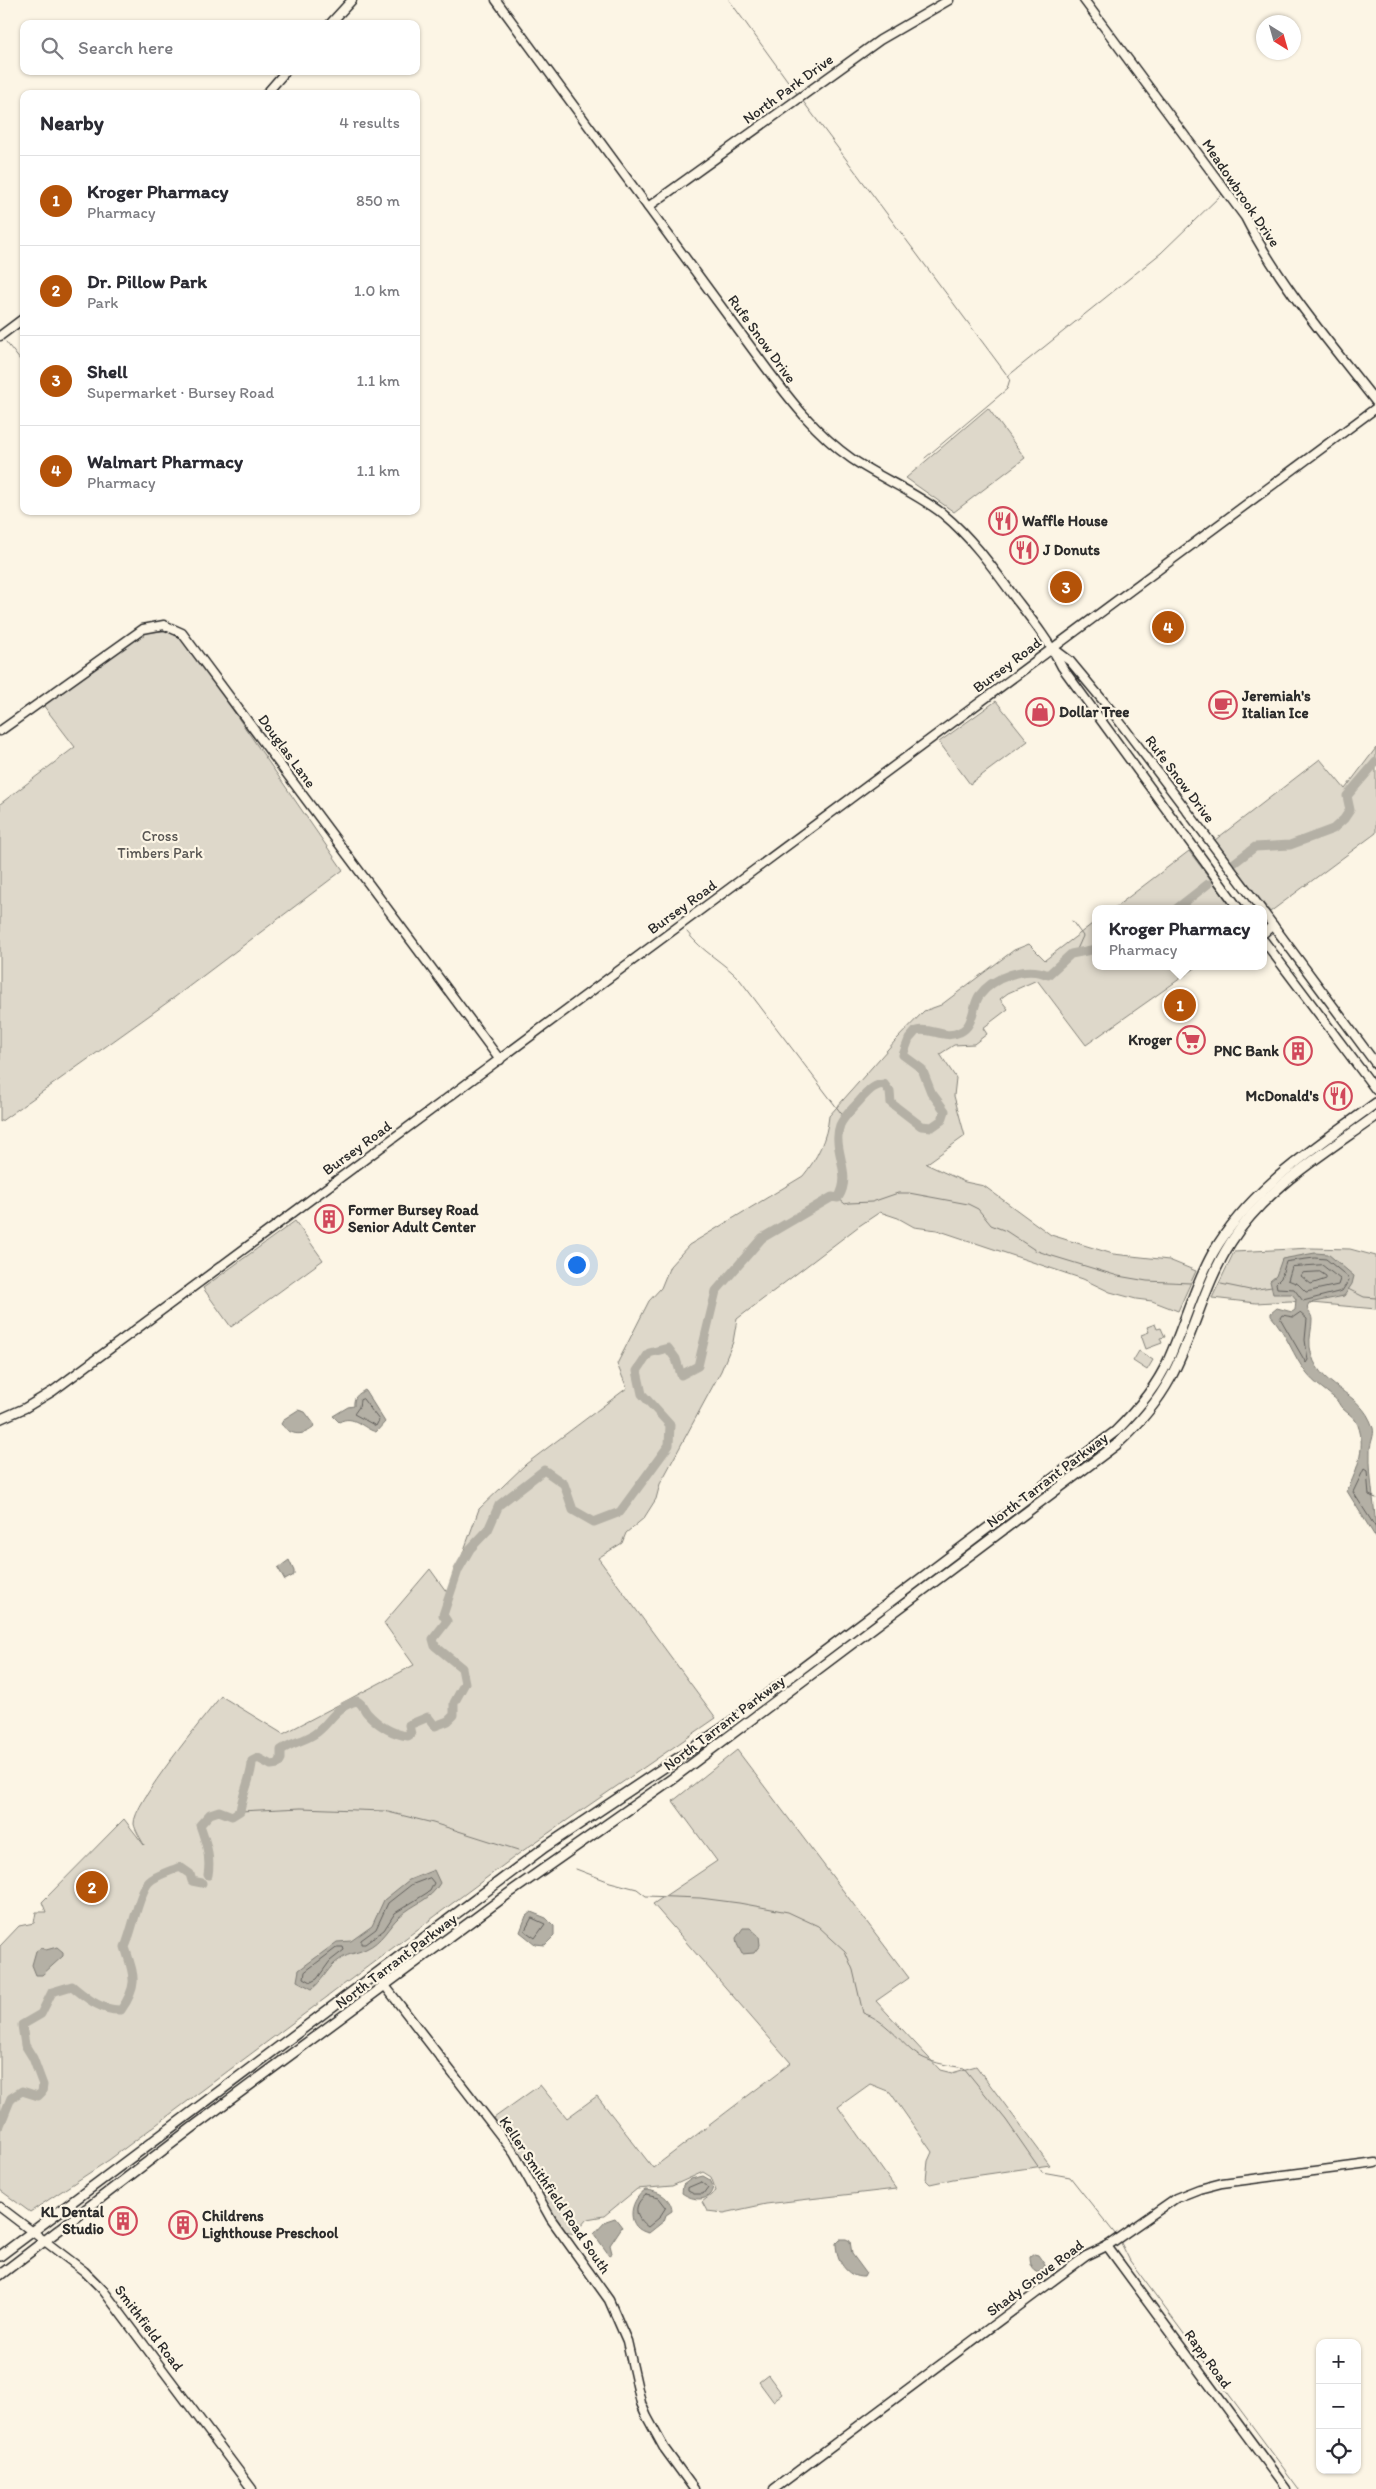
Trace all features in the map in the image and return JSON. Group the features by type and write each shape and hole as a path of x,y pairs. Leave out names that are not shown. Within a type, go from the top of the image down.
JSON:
{"main road":[{"path":"334,20 352,0"},
{"name":"Rufe Snow Drive","path":"496,0 764,365 808,421 823,437 853,460 928,504 954,524 983,555 1052,647 1062,667 1236,905"},
{"name":"North Park Drive","path":"648,207 896,30 949,0"},
{"name":"Meadowbrook Drive","path":"1084,0 1239,210 1261,247 1303,306 1376,402"},
{"path":"269,90 283,75"},
{"path":"0,336 20,321"},
{"name":"Bursey Road","path":"0,1419 25,1408 53,1391 1376,408"},
{"name":"Douglas Lane","path":"0,731 143,629 164,625 182,633 500,1060"},
{"name":"Rufe Snow Drive","path":"1052,647 1070,661 1139,746 1258,905"},
{"path":"1126,756 1139,746"},
{"path":"1267,916 1376,1064"},
{"path":"1267,930 1273,925"},
{"path":"1267,945 1376,1090"},
{"path":"1314,1006 1326,997"},
{"name":"North Tarrant Parkway","path":"0,2256 545,1847 724,1728 1116,1431 1145,1400 1165,1369 1204,1271 1228,1230 1265,1188 1376,1103"},
{"name":"North Tarrant Parkway","path":"0,2275 385,1985 555,1860 676,1776 1116,1445 1142,1420 1171,1377 1216,1268 1238,1232 1268,1198 1376,1116"},
{"path":"1317,1147 1323,1155"},
{"name":"Keller Smithfield Road South","path":"376,1974 514,2153 551,2219 609,2300 627,2341 641,2403 647,2418 659,2441 694,2489"},
{"path":"275,2049 284,2061"},
{"name":"Shady Grove Road","path":"774,2489 887,2407 1086,2256 1110,2244 1176,2198 1210,2185 1376,2163"},
{"name":"Smithfield Road","path":"0,2206 31,2232 84,2271 103,2290 252,2489"},
{"name":"Rapp Road","path":"1110,2244 1286,2489"},
{"name":"Keller Smithfield Road South","path":"686,2478 703,2489"}],"green space":[{"path":"988,408 1025,458 954,512 906,478"},
{"name":"Cross Timbers Park","path":"166,631 179,637 188,645 343,870 175,997 0,1122 0,804 75,747 43,705 140,636 150,632"},
{"path":"996,701 1028,741 970,784 939,742"},
{"path":"1376,748 1376,833 1270,912 1267,905 1265,905 1215,840 1320,759 1345,789"},
{"path":"1189,851 1230,905 1118,905"},
{"path":"1092,924 1092,970 1192,970 1086,1045 1037,980 1008,993 1000,999 1008,1009 983,1028 987,1034 974,1044 954,1045 940,1054 956,1078 954,1096 965,1136 926,1164 965,1182 984,1186 1051,1235 1113,1254 1169,1260 1196,1271 1178,1311 1152,1301 1110,1292 1083,1279 937,1230 914,1227 898,1218 880,1212 859,1226 737,1319 733,1342 721,1371 660,1484 656,1499 644,1518 626,1533 622,1543 598,1558 716,1718 521,1852 109,2160 30,2212 0,2190 0,1946 19,1926 34,1923 36,1912 46,1912 42,1902 124,1819 144,1845 134,1824 145,1798 171,1760 221,1696 283,1734 414,1665 384,1623 430,1569 448,1594 479,1509 526,1464 627,1388 617,1364 649,1301 661,1288 670,1266 689,1245 803,1176 813,1163 820,1148 829,1116 924,1011 941,1005 1014,950 1029,944 1045,960"},
{"path":"295,1221 323,1260 231,1327 203,1288"},
{"path":"1311,1248 1350,1249 1376,1256 1376,1309 1290,1301 1256,1303 1212,1298 1234,1252"},
{"path":"1155,1324 1157,1329 1161,1328 1165,1337 1160,1338 1162,1343 1146,1349 1141,1335 1149,1332 1147,1327"},
{"path":"1139,1351 1153,1360 1147,1370 1133,1361"},
{"path":"737,1750 909,1978 876,2001 940,2070 952,2073 976,2066 1050,2165 930,2184 926,2180 928,2161 932,2152 890,2092 870,2084 838,2107 896,2189 766,2204 724,2213 707,2211 702,2202 716,2191 711,2177 703,2172 672,2186 637,2189 604,2216 587,2219 574,2234 566,2232 543,2198 520,2153 494,2118 540,2085 567,2118 597,2096 653,2168 791,2063 653,1904 717,1861 673,1801"},
{"path":"768,2375 782,2394 773,2401 759,2382"}],"water":[{"path":"1315,1253 1328,1254 1354,1276 1352,1284 1344,1296 1309,1303 1307,1308 1312,1320 1310,1347 1314,1361 1321,1372 1329,1381 1359,1405 1367,1415 1373,1428 1370,1461 1376,1538 1347,1491 1360,1457 1361,1439 1356,1421 1342,1408 1335,1398 1316,1384 1307,1374 1271,1316 1271,1313 1277,1308 1292,1312 1295,1310 1296,1299 1292,1294 1273,1294 1270,1281 1276,1276 1282,1259"},
{"path":"365,1390 385,1422 376,1432 354,1421 344,1420 339,1422 333,1416 348,1407 354,1406 356,1396"},
{"path":"298,1410 305,1412 314,1424 313,1428 309,1431 296,1434 288,1431 281,1424 284,1419"},
{"path":"289,1560 294,1575 285,1580 278,1568"},
{"path":"434,1870 440,1883 436,1889 427,1898 399,1917 372,1946 340,1959 312,1989 297,1981 299,1970 337,1942 351,1941 372,1926 384,1900 409,1880"},
{"path":"531,1912 546,1918 554,1926 554,1936 545,1945 535,1944 520,1932 526,1916"},
{"path":"743,1928 750,1928 759,1936 760,1945 754,1953 742,1954 737,1944 736,1938"},
{"path":"57,1947 63,1952 63,1956 42,1975 36,1975 32,1965 36,1951 41,1948 46,1950"},
{"path":"703,2176 710,2180 713,2186 712,2192 709,2195 705,2198 696,2199 682,2193 683,2185 691,2179"},
{"path":"645,2190 655,2192 666,2198 672,2211 666,2215 664,2221 649,2233 636,2226 632,2214 635,2201"},
{"path":"615,2218 622,2227 610,2245 612,2253 609,2255 594,2234 606,2221"},
{"path":"840,2239 850,2241 852,2254 866,2273 864,2277 852,2274 843,2266 836,2249 836,2243"},
{"path":"1034,2254 1038,2255 1045,2265 1044,2272 1037,2272 1032,2267 1030,2257"}],"waterway":[{"path":"729,0 798,95"},
{"path":"802,100 1010,379 1007,389 925,458"},
{"path":"1008,376 1161,253 1222,194"},
{"path":"6,342 20,360"},
{"path":"1234,863 1255,847 1290,845 1333,829 1344,819 1350,810 1347,796 1376,762"},
{"path":"1181,905 1208,884"},
{"path":"1072,921 1083,936 1075,954"},
{"path":"687,932 699,945 740,980 844,1117"},
{"path":"208,1875 208,1856 200,1825 210,1814 219,1811 232,1816 240,1811 251,1772 252,1761 258,1758 271,1765 278,1764 281,1759 281,1750 313,1735 342,1707 357,1701 381,1725 391,1731 408,1736 411,1734 409,1725 428,1717 435,1726 448,1721 454,1715 454,1703 465,1683 462,1668 435,1646 433,1639 447,1621 443,1615 458,1570 470,1549 488,1530 499,1505 544,1470 564,1484 573,1510 594,1522 620,1512 669,1445 670,1425 642,1394 637,1371 649,1353 668,1348 676,1359 681,1375 698,1366 716,1291 762,1238 832,1197 838,1198 844,1180 838,1143 840,1125 847,1114 871,1089 884,1084 890,1092 891,1103 921,1126 932,1127 942,1120 945,1111 931,1092 922,1069 903,1055 909,1039 916,1031 922,1030 949,1035 960,1032 968,1025 979,996 985,989 1001,978 1030,971 1048,975 1071,954 1092,950"},
{"path":"838,1198 845,1204 872,1202 898,1193 909,1193 968,1204 978,1209 991,1225 1006,1231 1035,1250 1049,1255 1118,1276 1147,1281 1190,1283"},
{"path":"1221,1284 1250,1290 1272,1287"},
{"path":"1348,1289 1364,1297 1376,1298"},
{"path":"240,1811 301,1808 384,1811 433,1823 518,1850"},
{"path":"0,2125 11,2098 22,2091 38,2096 42,2092 43,2085 33,2058 25,2045 22,2025 41,2014 52,1992 72,1986 101,2006 121,2010 133,1986 131,1965 125,1947 145,1887 156,1877 180,1867 190,1874 192,1881 202,1883"},
{"path":"576,1869 610,1882 637,1889 646,1896 700,1898 739,1903 788,1912 818,1926 845,1951 853,1970 863,2013 884,2024 918,2055 937,2063 964,2068 1006,2120 1042,2172 1070,2177 1116,2235"},
{"path":"1120,2241 1130,2261 1299,2489"}],"place":[{"name":"Waffle House","path":"1003,521"},
{"name":"J Donuts","path":"1024,550"},
{"name":"Shell","path":"1066,587"},
{"name":"Walmart Pharmacy","path":"1168,627"},
{"name":"Jeremiah's Italian Ice","path":"1223,705"},
{"name":"Dollar Tree","path":"1040,712"},
{"name":"Kroger Pharmacy","path":"1180,1005"},
{"name":"Kroger","path":"1191,1040"},
{"name":"PNC Bank","path":"1298,1051"},
{"name":"McDonald's","path":"1338,1096"},
{"name":"Former Bursey Road Senior Adult Center","path":"329,1219"},
{"name":"Dr. Pillow Park","path":"92,1887"},
{"name":"KL Dental Studio","path":"123,2221"},
{"name":"Childrens Lighthouse Preschool","path":"183,2225"}]}
